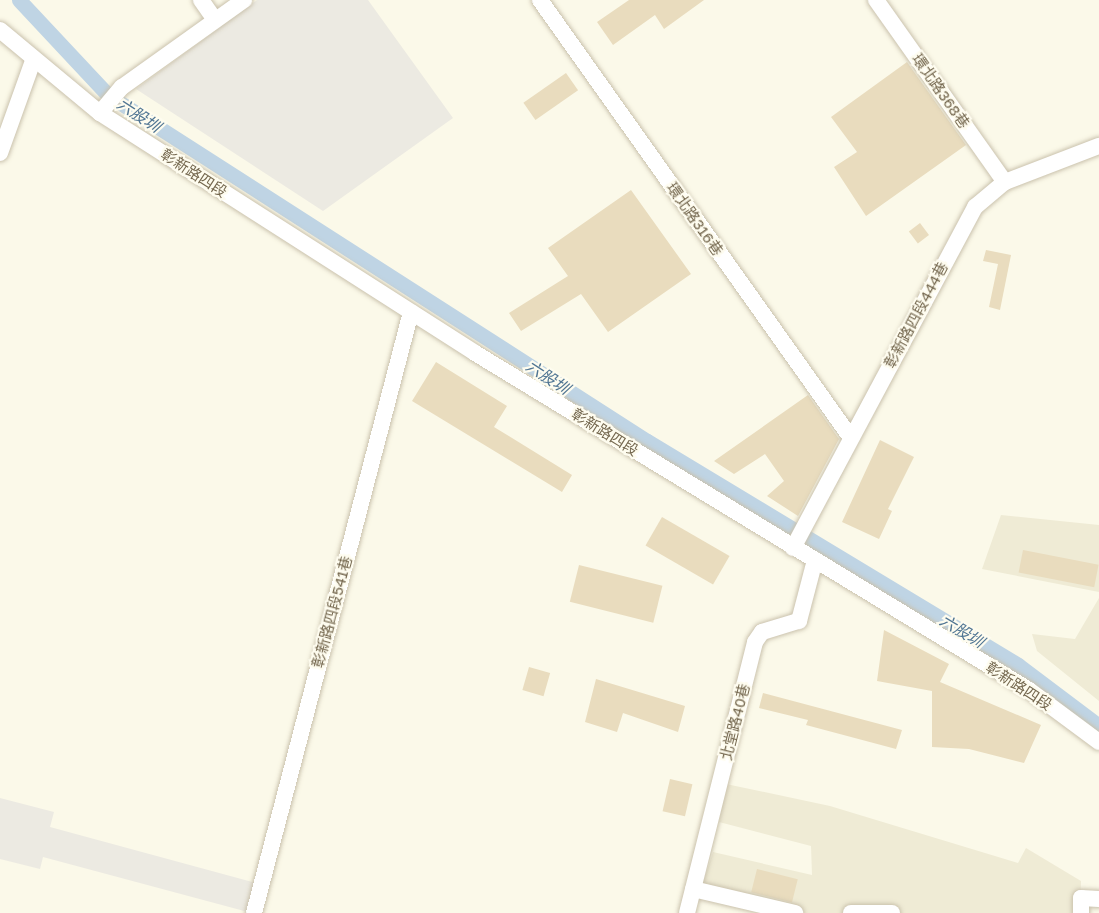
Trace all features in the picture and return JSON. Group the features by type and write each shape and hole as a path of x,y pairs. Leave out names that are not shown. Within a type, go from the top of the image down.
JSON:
{"street":[{"path":"201,0 215,20"},
{"path":"100,113 117,93 244,0"},
{"name":"環北路316巷","path":"540,0 851,438"},
{"name":"環北路368巷","path":"876,0 1005,182"},
{"name":"彰新路四段","path":"0,30 33,61 100,113 411,312 1029,690 1099,742"},
{"path":"1,145 33,61"},
{"name":"彰新路四段444巷","path":"794,547 975,207 1005,182 1099,146"},
{"name":"彰新路四段541巷","path":"254,913 411,312"},
{"name":"北堂路40巷","path":"687,913 755,642 762,632 799,621 815,560"},
{"path":"693,889 795,913"},
{"path":"1081,913 1081,898 1099,899"},
{"path":"851,913 892,913"}],"shaded area":[{"path":"257,0 368,0 453,118 323,211 136,89"},
{"path":"1001,515 1099,525 1099,592 982,569"},
{"path":"1099,598 1099,701 1037,651 1032,634 1075,639"},
{"path":"726,784 830,806 1018,863 1026,848 1081,881 1080,913 775,913 699,895 713,852 812,875 811,846 719,822"},
{"path":"0,798 54,812 50,827 256,883 248,912 43,857 40,869 0,859"}],"building":[{"path":"629,0 704,0 664,29 655,15 613,45 597,22"},
{"path":"907,62 966,145 866,216 834,167 857,152 831,117"},
{"path":"566,73 578,90 535,120 523,103"},
{"path":"631,190 691,274 608,332 581,294 521,331 509,313 568,276 548,248"},
{"path":"920,223 929,235 918,243 909,231"},
{"path":"986,250 1011,255 1000,310 989,307 998,264 983,261"},
{"path":"436,362 507,406 494,427 572,475 562,492 412,401"},
{"path":"808,395 839,439 798,516 767,496 784,481 765,454 734,474 714,461"},
{"path":"880,440 914,457 888,509 892,511 879,539 842,522"},
{"path":"662,517 730,556 713,585 646,546"},
{"path":"1023,550 1099,565 1094,587 1019,573"},
{"path":"579,565 662,586 653,623 570,602"},
{"path":"884,630 949,664 940,682 1041,725 1024,763 969,749 932,747 932,691 877,681"},
{"path":"529,667 550,673 544,696 522,690"},
{"path":"596,679 685,706 678,732 623,713 617,732 585,722"},
{"path":"763,693 902,730 896,749 806,725 808,720 759,708"},
{"path":"670,779 692,784 685,816 663,811"},
{"path":"757,869 798,879 792,902 751,892"}],"waterway":[{"name":"六股圳","path":"19,0 108,95 647,441 1018,665 1099,726"}]}
